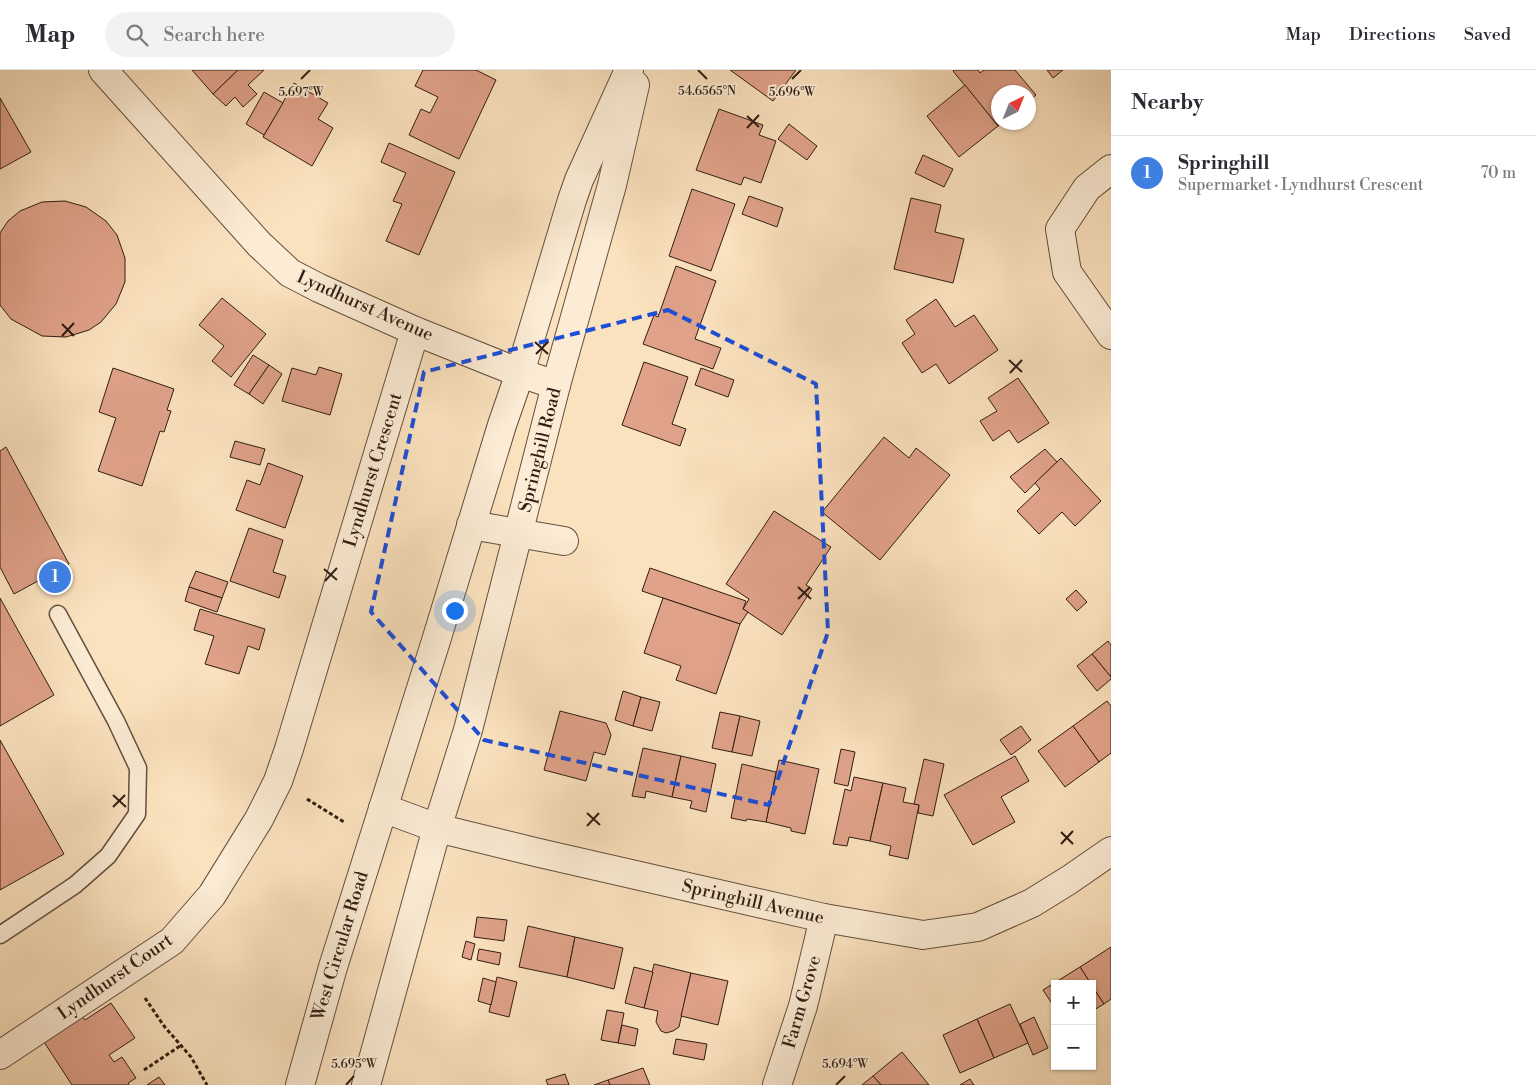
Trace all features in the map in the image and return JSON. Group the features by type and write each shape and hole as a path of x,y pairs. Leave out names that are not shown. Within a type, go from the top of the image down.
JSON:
{"street":[{"name":"Lyndhurst Avenue","path":"104,70 259,244 290,273 415,331 556,385"},
{"path":"382,808 579,180 629,70"},
{"name":"Springhill Road","path":"437,828 470,721 556,385 612,185 639,70"},
{"path":"1111,169 1087,188 1060,229 1067,272 1111,335"},
{"name":"Lyndhurst Crescent","path":"278,781 415,331"},
{"path":"471,525 564,541"},
{"name":"Lyndhurst Court","path":"0,1055 172,940 212,895 259,819 278,781"},
{"name":"Springhill Avenue","path":"382,808 437,828 824,918 923,935 978,927 1032,903 1069,880 1111,850"},
{"name":"West Circular Road","path":"300,1085 333,966 382,808"},
{"path":"366,1085 437,828"},
{"name":"Farm Grove","path":"777,1085 804,1006 824,918"}],"lane":[{"path":"0,935 75,885 108,856 137,814 138,768 116,721 58,614"}],"path":[{"path":"278,781 373,839"},
{"path":"127,970 164,1026 191,1058 207,1085"},
{"path":"144,1070 180,1046"}],"highlighted area":[{"path":"668,310 816,384 828,632 769,805 484,740 371,612 424,372"}],"building":[{"path":"192,70 238,70 213,94"},
{"path":"238,70 264,70 248,85 257,94 243,107 235,97 226,106 213,94"},
{"path":"423,70 476,70 496,80 459,159 409,135 421,109 430,113 438,97 415,86"},
{"path":"730,70 796,70 773,101"},
{"path":"978,70 980,73 984,70 1015,70 1028,85 991,85 991,117 953,71"},
{"path":"1047,70 1063,70 1053,78"},
{"path":"294,83 328,103 318,119 333,128 312,166 263,137"},
{"path":"965,85 991,117 991,130 993,130 959,157 927,116"},
{"path":"264,92 283,103 264,135 246,124"},
{"path":"0,98 31,152 0,169"},
{"path":"719,109 763,125 759,135 776,141 761,183 744,177 741,185 696,170"},
{"path":"789,124 817,146 807,160 778,139"},
{"path":"389,143 455,172 419,255 386,241 402,204 393,201 406,173 381,162"},
{"path":"923,155 953,169 944,187 915,173"},
{"path":"692,189 735,204 711,271 669,256"},
{"path":"749,196 783,208 777,227 742,214"},
{"path":"911,198 941,205 935,232 964,239 953,283 894,269"},
{"path":"65,201 86,207 106,221 117,235 125,258 125,282 116,304 101,322 89,330 66,337 42,336 11,319 0,305 0,233 8,221 20,211 42,202"},
{"path":"676,266 716,281 695,339 721,348 713,369 643,344 654,315 658,317"},
{"path":"222,298 266,334 231,377 212,361 224,346 199,325"},
{"path":"936,299 955,327 974,315 998,350 949,384 936,364 922,373 902,343 915,334 906,320"},
{"path":"253,355 269,365 249,394 234,385"},
{"path":"644,362 688,377 672,424 686,429 680,446 622,425"},
{"path":"269,365 282,374 263,404 249,394"},
{"path":"319,367 342,374 330,415 282,401 292,368 316,375"},
{"path":"113,368 174,389 167,410 171,411 164,432 160,431 142,486 98,471 116,418 99,412"},
{"path":"701,368 734,380 728,397 695,385"},
{"path":"1018,378 1049,423 1018,443 1009,430 993,441 980,421 997,411 988,398"},
{"path":"884,437 909,458 916,448 950,475 880,560 822,512"},
{"path":"235,441 265,449 260,465 230,457"},
{"path":"6,447 69,564 14,594 0,567 0,451"},
{"path":"1045,449 1057,462 1025,493 1010,477"},
{"path":"1061,458 1101,501 1075,526 1062,512 1039,534 1017,511 1040,489 1035,483"},
{"path":"268,463 303,476 285,528 236,510 247,480 260,485"},
{"path":"774,511 831,547 806,585 812,589 782,635 743,609 749,599 726,584"},
{"path":"249,528 283,540 273,572 286,576 279,598 230,581"},
{"path":"650,568 746,601 743,609 748,612 740,624 642,591"},
{"path":"196,571 228,582 222,598 189,587"},
{"path":"189,587 222,598 217,612 185,601"},
{"path":"1076,590 1087,602 1077,611 1066,599"},
{"path":"0,598 54,695 0,726"},
{"path":"663,598 740,624 716,694 676,680 681,666 644,653"},
{"path":"200,609 265,629 259,650 248,646 239,674 205,664 214,636 194,630"},
{"path":"1108,641 1111,645 1111,677 1092,654"},
{"path":"1092,654 1111,677 1097,691 1077,666"},
{"path":"623,691 641,697 633,726 615,720"},
{"path":"641,697 660,702 652,731 633,726"},
{"path":"1107,701 1111,706 1111,753 1099,762 1073,726"},
{"path":"560,711 606,723 611,735 605,755 594,752 586,781 544,770"},
{"path":"720,712 740,716 732,752 712,748"},
{"path":"740,716 760,721 752,756 732,752"},
{"path":"1021,726 1031,740 1011,755 1000,740"},
{"path":"1073,726 1099,762 1065,787 1038,751"},
{"path":"0,740 64,854 0,890"},
{"path":"643,748 681,756 672,797 646,791 645,798 632,796"},
{"path":"841,749 855,752 848,786 834,783"},
{"path":"681,756 716,764 706,812 690,808 692,801 672,797"},
{"path":"1015,756 1029,781 1001,797 1015,822 973,845 944,795"},
{"path":"924,759 944,764 933,816 918,813 919,805 914,804"},
{"path":"779,760 819,769 805,834 791,831 791,828 766,822"},
{"path":"742,764 776,772 766,822 731,818"},
{"path":"854,777 883,783 870,841 849,837 847,846 833,844 845,789 851,791"},
{"path":"883,783 906,788 903,802 919,805 908,859 889,855 891,846 870,841"},
{"path":"477,917 507,920 504,941 474,937"},
{"path":"528,926 575,937 567,977 519,967"},
{"path":"575,937 623,948 614,989 567,977"},
{"path":"466,941 475,944 471,960 462,957"},
{"path":"1111,947 1111,999 1104,1004 1096,992 1096,980 1088,980 1080,967"},
{"path":"479,949 501,953 499,965 477,960"},
{"path":"654,964 691,973 679,1027 666,1033 661,1031 656,1022 658,1011 644,1008"},
{"path":"634,967 653,972 644,1008 625,1003"},
{"path":"1080,967 1088,980 1059,980"},
{"path":"691,973 728,981 718,1025 681,1016"},
{"path":"497,977 517,982 509,1017 489,1012"},
{"path":"483,978 496,982 491,1005 478,1001"},
{"path":"1051,985 1051,1002 1043,990"},
{"path":"1096,992 1104,1004 1096,1009"},
{"path":"111,1003 135,1038 109,1055 114,1062 122,1057 136,1078 128,1083 129,1085 72,1085 44,1042 82,1016 85,1020"},
{"path":"1010,1004 1028,1043 994,1058 977,1019"},
{"path":"607,1010 624,1013 618,1043 601,1040"},
{"path":"1034,1017 1048,1048 1033,1055 1020,1024"},
{"path":"977,1019 994,1058 960,1073 943,1035"},
{"path":"622,1025 638,1029 635,1046 618,1043"},
{"path":"676,1039 707,1044 704,1060 673,1054"},
{"path":"902,1052 929,1085 881,1085 873,1076"},
{"path":"643,1068 650,1085 610,1085 608,1080"},
{"path":"565,1074 569,1085 548,1085 546,1080"},
{"path":"873,1076 881,1085 862,1085"},
{"path":"159,1077 165,1085 147,1085"},
{"path":"970,1079 974,1085 960,1085"},
{"path":"608,1080 610,1085 594,1085"}],"place":[{"name":"Springhill","path":"55,577"}]}
